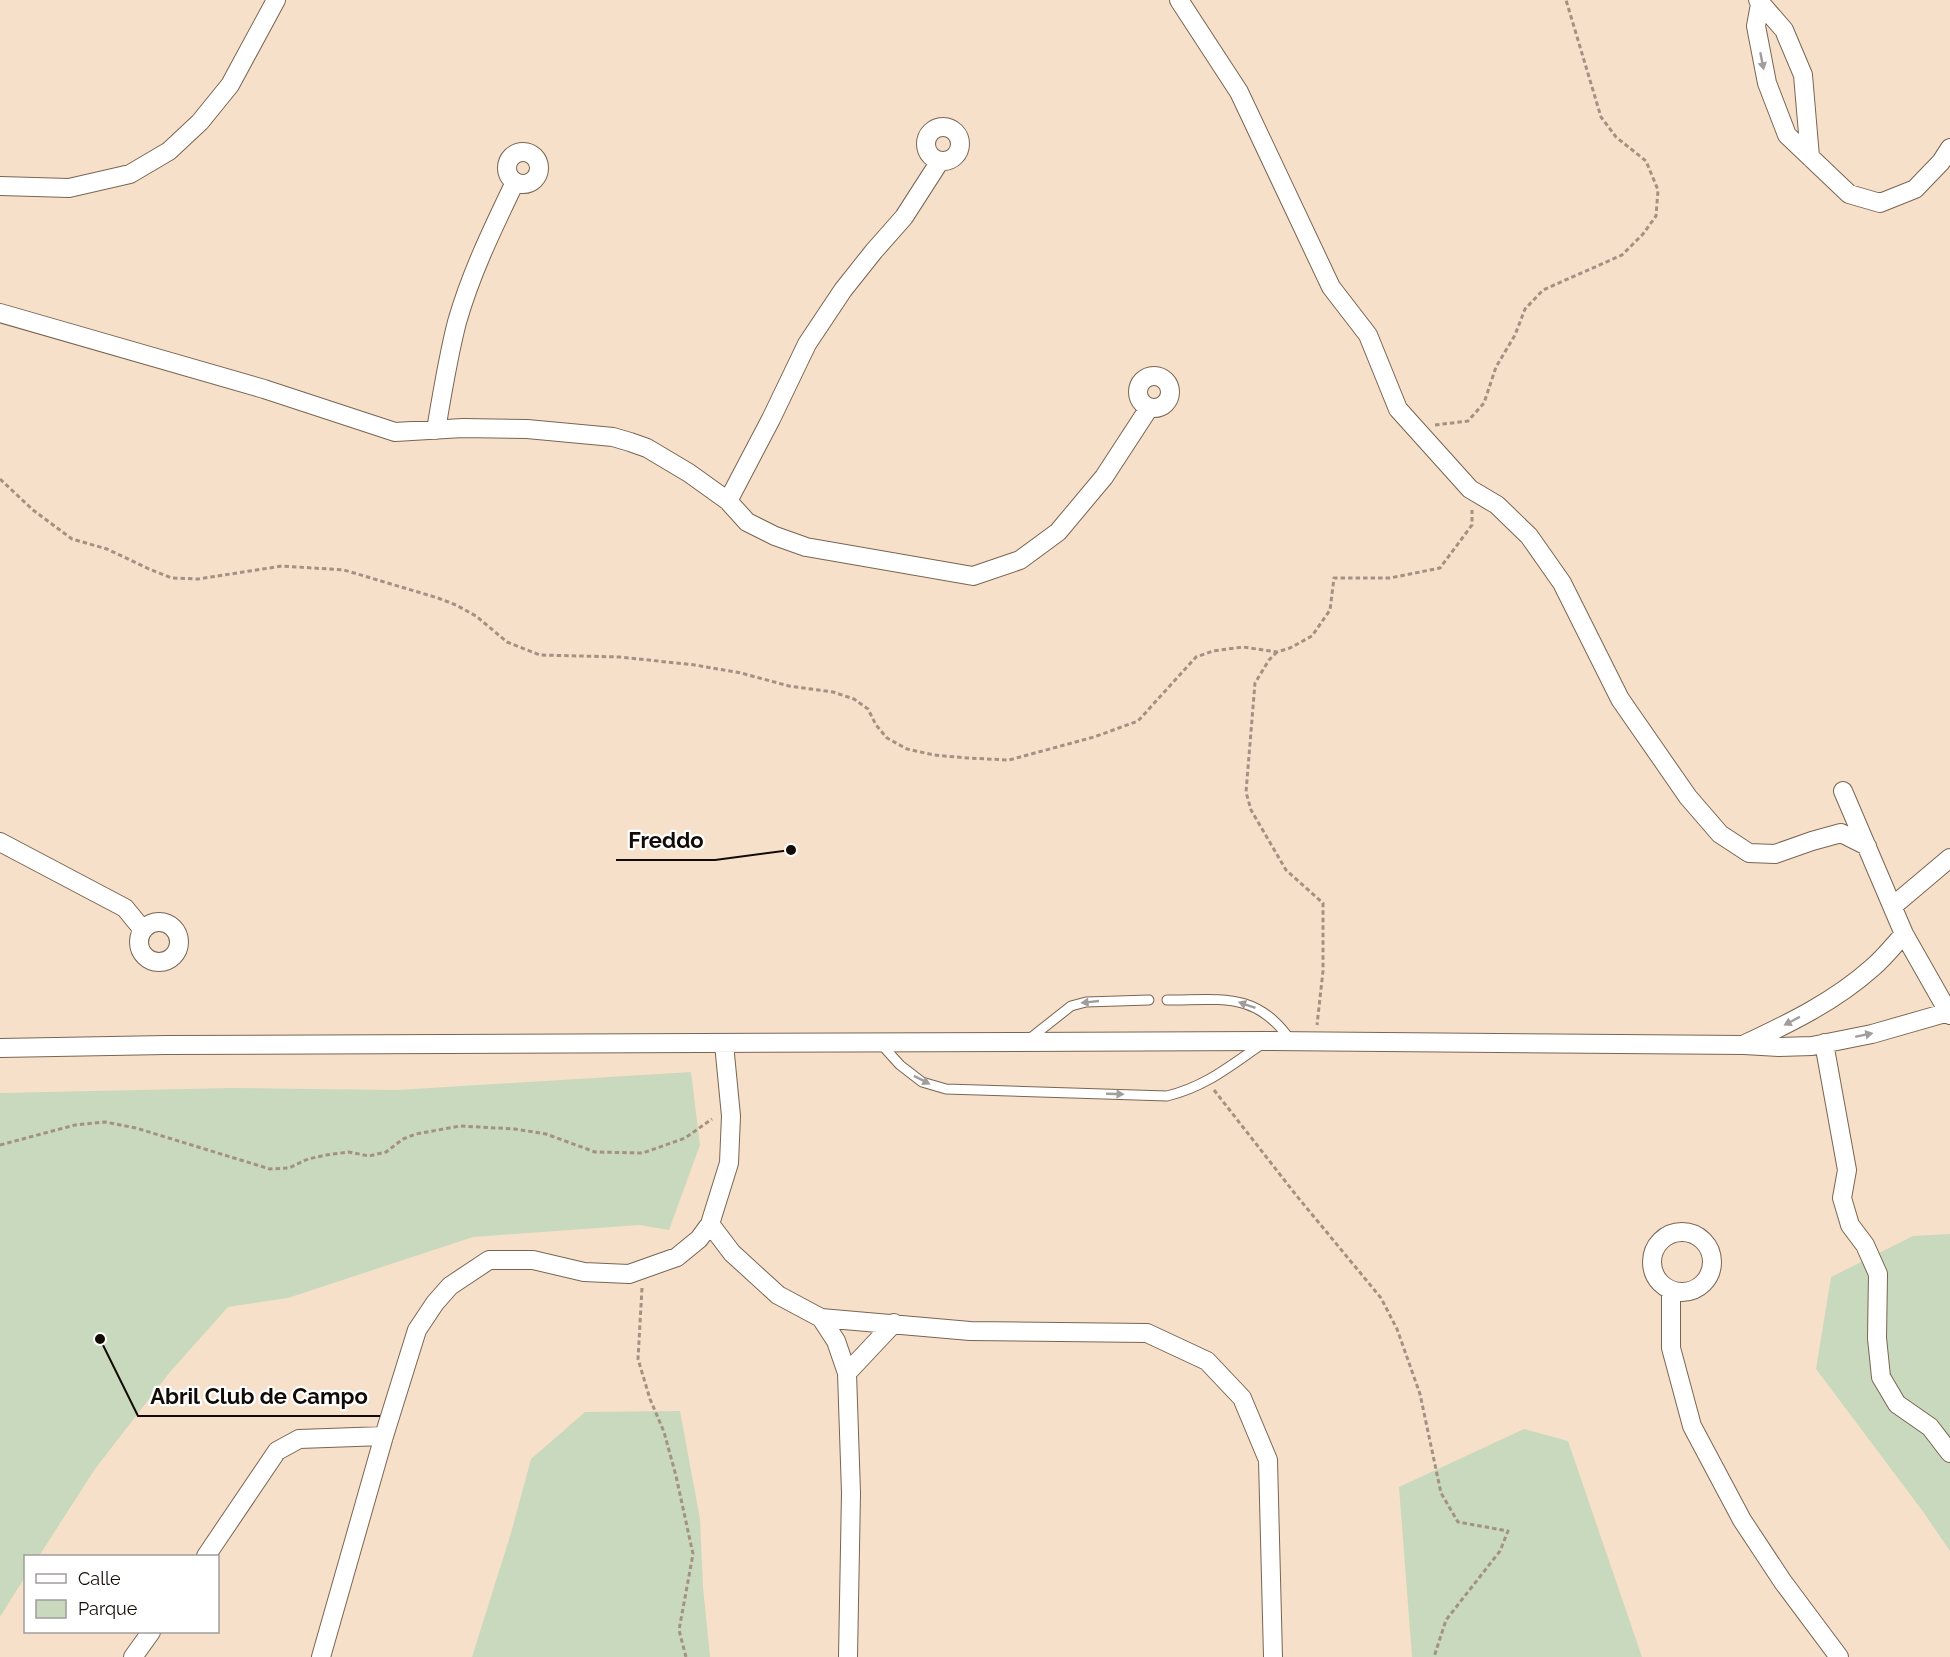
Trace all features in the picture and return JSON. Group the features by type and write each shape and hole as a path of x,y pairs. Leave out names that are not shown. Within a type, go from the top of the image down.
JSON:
{"street":[{"path":"0,186 69,188 130,174 169,151 200,122 230,85 276,0"},
{"path":"1179,0 1239,92 1331,287 1368,335 1398,409 1470,489 1497,505 1529,536 1563,584 1620,699 1688,797 1720,834 1749,854 1776,854 1812,841 1841,834 1867,846"},
{"path":"1759,2 1756,26 1767,83 1787,135 1849,194 1880,203 1915,189 1941,162 1950,148"},
{"path":"1759,2 1784,30 1803,75 1810,158"},
{"path":"728,501 807,344 843,290 904,217 940,161"},
{"path":"436,430 450,351 464,300 484,248 515,182"},
{"path":"0,313 253,386 394,432 527,429 613,437 647,448 668,459 728,501 747,522 806,547 974,576 1020,560 1058,532 1104,477 1149,408"},
{"path":"0,1048 166,1045 1267,1041 1812,1046 1872,1034 1949,1013 1904,934 1843,791"},
{"path":"0,842 125,908 143,930"},
{"path":"1893,906 1950,858"},
{"path":"1744,1044 1791,1022 1834,998 1873,967 1904,934"},
{"path":"1824,1043 1847,1170 1842,1198 1850,1225 1864,1245 1878,1274 1877,1338 1881,1377 1897,1404 1930,1427 1950,1453"},
{"path":"321,1657 384,1436 417,1330 435,1303 450,1286 489,1260 533,1260 584,1272 629,1274 677,1257 699,1239 710,1224 729,1163 731,1116 724,1044"},
{"path":"710,1224 732,1253 778,1295 821,1318 970,1331 1147,1333 1207,1361 1242,1398 1268,1461 1273,1657"},
{"path":"1671,1290 1671,1348 1692,1426 1742,1520 1783,1582 1839,1657"},
{"path":"821,1318 836,1341 848,1373 851,1493 848,1657"},
{"path":"848,1373 894,1323"},
{"path":"207,1555 277,1450 299,1439 384,1436"},
{"path":"133,1657 150,1633"}],"lane":[{"path":"1026,1042 1071,1006 1086,1002 1149,1000"},
{"path":"1167,1000 1231,1000 1246,1004 1264,1012 1279,1024 1291,1041"},
{"path":"879,1042 900,1065 922,1082 946,1089 1167,1096 1189,1090 1207,1081 1267,1041"}],"path":[{"path":"1412,427 1468,421 1484,404 1497,367 1515,335 1525,309 1543,290 1622,255 1656,216 1658,190 1646,162 1616,137 1601,117 1566,0"},
{"path":"0,478 33,510 72,539 106,549 149,570 172,578 198,579 282,566 344,570 456,605 476,616 507,642 540,655 620,657 695,665 741,673 789,686 833,692 854,699 868,709 876,725 887,738 907,749 934,755 1009,760 1094,737 1138,721 1196,657 1213,651 1243,647 1277,652 1312,636 1330,610 1334,578 1390,578 1440,568 1472,525 1470,489"},
{"path":"1277,652 1269,660 1255,683 1246,792 1251,810 1286,870 1323,903 1323,971 1315,1041"},
{"path":"1207,1081 1296,1195 1381,1298 1397,1329 1420,1394 1441,1493 1458,1522 1508,1532 1500,1551 1446,1620 1434,1657"},
{"path":"0,1145 75,1125 105,1122 147,1131 270,1169 290,1168 326,1155 349,1152 369,1156 378,1154 386,1152 404,1139 416,1134 460,1125 546,1134 596,1152 643,1153 685,1138 715,1117 731,1116"},
{"path":"644,1269 638,1359 650,1399 664,1432 693,1554 679,1630 686,1657"}],"green space":[{"path":"691,1072 700,1145 669,1230 639,1225 473,1237 288,1298 228,1307 170,1372 95,1469 40,1555 24,1555 24,1579 0,1617 0,1093 231,1088 397,1090"},
{"path":"1950,1234 1950,1551 1816,1369 1831,1277 1913,1236"},
{"path":"680,1411 700,1519 703,1587 710,1657 472,1657 511,1533 531,1459 585,1412"},
{"path":"1524,1429 1568,1441 1642,1657 1412,1657 1399,1487"}],"place":[{"name":"Freddo","path":"791,850"},
{"name":"Abril Club de Campo","path":"100,1339"}]}
